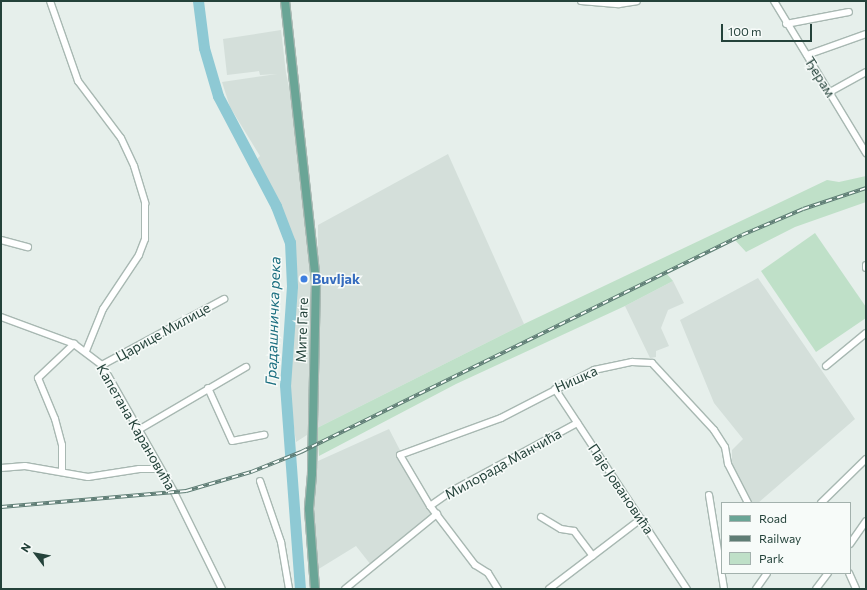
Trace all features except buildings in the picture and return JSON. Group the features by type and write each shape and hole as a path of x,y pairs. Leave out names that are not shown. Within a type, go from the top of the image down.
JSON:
{"main road":[{"name":"Мите Гаге","path":"285,1 316,280 312,474 309,509 315,589"}],"street":[{"path":"50,1 78,81 121,138 134,166 145,203 145,239 139,255 103,309 86,352"},
{"path":"581,1 637,1"},
{"name":"Ђерам","path":"774,1 786,24 830,92 866,154"},
{"path":"786,24 849,12"},
{"path":"807,56 866,34"},
{"path":"830,92 866,72"},
{"path":"1,240 28,247"},
{"name":"Царице Милице","path":"102,365 224,299"},
{"name":"Капетана Карановића","path":"1,317 74,344 102,365 140,429 222,589"},
{"path":"826,366 866,333"},
{"path":"62,472 62,445 55,419 38,378 74,344"},
{"name":"Нишка","path":"430,506 400,457 401,453 501,418 554,389 594,370 624,363 651,362 714,430 725,447 728,464 747,502"},
{"path":"140,429 246,367"},
{"path":"208,388 232,441 264,435"},
{"name":"Паје Јовановића","path":"554,389 687,589"},
{"name":"Милорада Манчића","path":"430,506 450,492 577,423"},
{"path":"822,502 866,459"},
{"path":"1,468 25,466 88,477 139,469 160,469"},
{"path":"260,481 281,542 290,589"},
{"path":"709,495 721,570"},
{"path":"430,506 475,565 488,573 498,589"},
{"path":"346,589 437,514"},
{"path":"541,517 561,529 574,531 593,556"},
{"path":"550,589 641,520"},
{"path":"851,543 866,521"},
{"path":"722,574 724,589"},
{"path":"756,589 766,574"},
{"path":"816,589 827,574"},
{"path":"849,574 856,589"}],"shaded area":[{"path":"281,30 286,73 302,150 312,235 312,370 307,435 296,442 289,393 296,300 296,257 289,229 272,191 255,161 260,156 230,107 222,82 277,74 260,75 259,71 227,75 223,39"},
{"path":"448,154 524,324 317,428 318,225"},
{"path":"758,278 855,419 759,502 750,502 732,466 732,450 743,439 714,403 680,320"},
{"path":"673,281 684,303 668,310 661,328 669,346 656,351 656,357 650,358 625,306"},
{"path":"389,429 433,514 371,565 356,546 317,570 310,514 318,461"}],"green space":[{"path":"866,176 866,202 795,227 746,252 735,240 667,274 673,281 625,306 456,384 319,456 317,428 524,324 827,180 839,182"},
{"path":"815,233 866,307 866,318 816,352 761,271"}],"waterway":[{"name":"Градашничка река","path":"198,1 204,48 218,96 276,206 290,242 292,286 285,385 300,589"}],"railway":[{"path":"1,507 186,491 251,472 301,452 742,235 803,209 866,188"}],"place":[{"name":"Buvljak","path":"304,279"}]}
